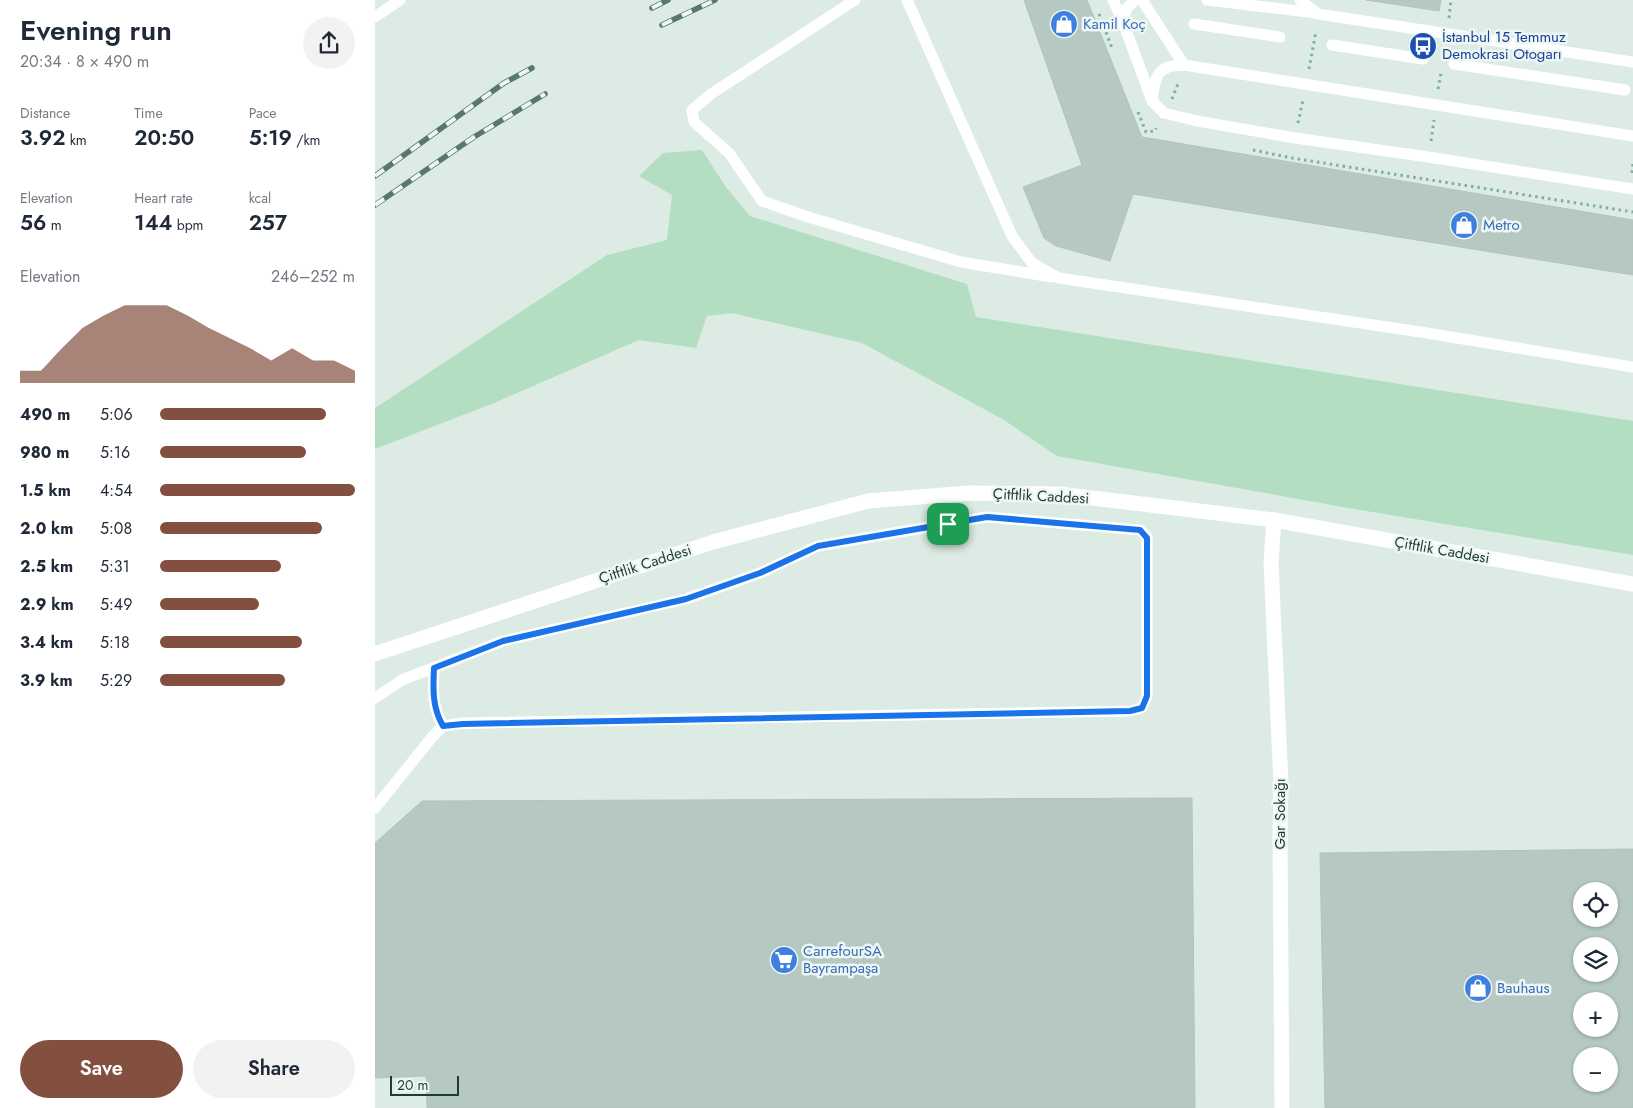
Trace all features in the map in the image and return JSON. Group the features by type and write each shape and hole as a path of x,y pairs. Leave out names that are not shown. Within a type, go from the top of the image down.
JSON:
{"street":[{"name":"Çitftlik Caddesi","path":"375,654 713,542 868,501 969,494 1059,494 1274,520 1633,584"},
{"name":"Gar Sokağı","path":"1274,520 1271,562 1281,785 1282,1108"}],"lane":[{"path":"375,17 400,0"},
{"path":"855,0 711,94 693,110 694,122 729,153 762,201 808,217 961,262 1633,367"},
{"path":"907,0 1012,236 1032,263 1059,278"},
{"path":"1113,0 1152,101 1164,113 1197,122 1295,138 1429,156 1633,189"},
{"path":"1123,22 1127,8 1135,0"},
{"path":"1142,0 1184,64"},
{"path":"1207,0 1318,14 1633,62"},
{"path":"1300,0 1318,14"},
{"path":"1195,24 1281,37"},
{"path":"1332,45 1423,59"},
{"path":"1152,101 1154,83 1161,71 1169,65 1184,64 1633,136"},
{"path":"1454,64 1625,90"},
{"path":"375,698 402,680 503,641 686,599 760,573 818,546 987,517 1140,530 1147,538 1147,696 1142,708 1130,711 473,723 443,726 375,808"},
{"path":"434,668 433,695 438,716 443,726"}],"path":[{"path":"1155,131 1164,133"},
{"path":"1253,150 1292,158 1633,212"}],"green space":[{"path":"702,150 726,187 750,216 967,284 976,317 1633,421 1633,555 1360,510 1057,456 1004,420 862,343 732,313 707,316 696,348 639,340 494,403 375,449 375,408 607,255 667,240 672,195 639,176 663,153"}],"building":[{"path":"1024,0 1087,0 1142,137 1633,220 1633,275 1133,194 1110,261 1056,246 1044,238 1023,187 1082,165"},
{"path":"1366,0 1441,0 1439,11"},
{"name":"CarrefourSA Bayrampaşa","path":"1192,798 1195,1108 427,1108 426,1076 375,1078 375,843 422,801"},
{"name":"Bauhaus","path":"1633,849 1633,1108 1325,1108 1320,853"}],"railway":[{"path":"652,8 668,0"},
{"path":"662,25 715,0"},
{"path":"375,176 504,83 532,68"},
{"path":"375,205 474,137 545,94"}],"place":[{"name":"Kamil Koç","path":"1064,24"},
{"name":"İstanbul 15 Temmuz Demokrasi Otogarı","path":"1423,46"},
{"name":"Metro","path":"1464,225"},
{"name":"CarrefourSA Bayrampaşa","path":"784,960"},
{"name":"Bauhaus","path":"1478,988"}],"route":[{"path":"987,517 1140,530 1147,538 1148,579 1147,696 1142,708 1130,711 463,724 443,726 438,716 433,695 434,668 503,641 686,599 760,573 818,546 948,524 987,517"}]}
